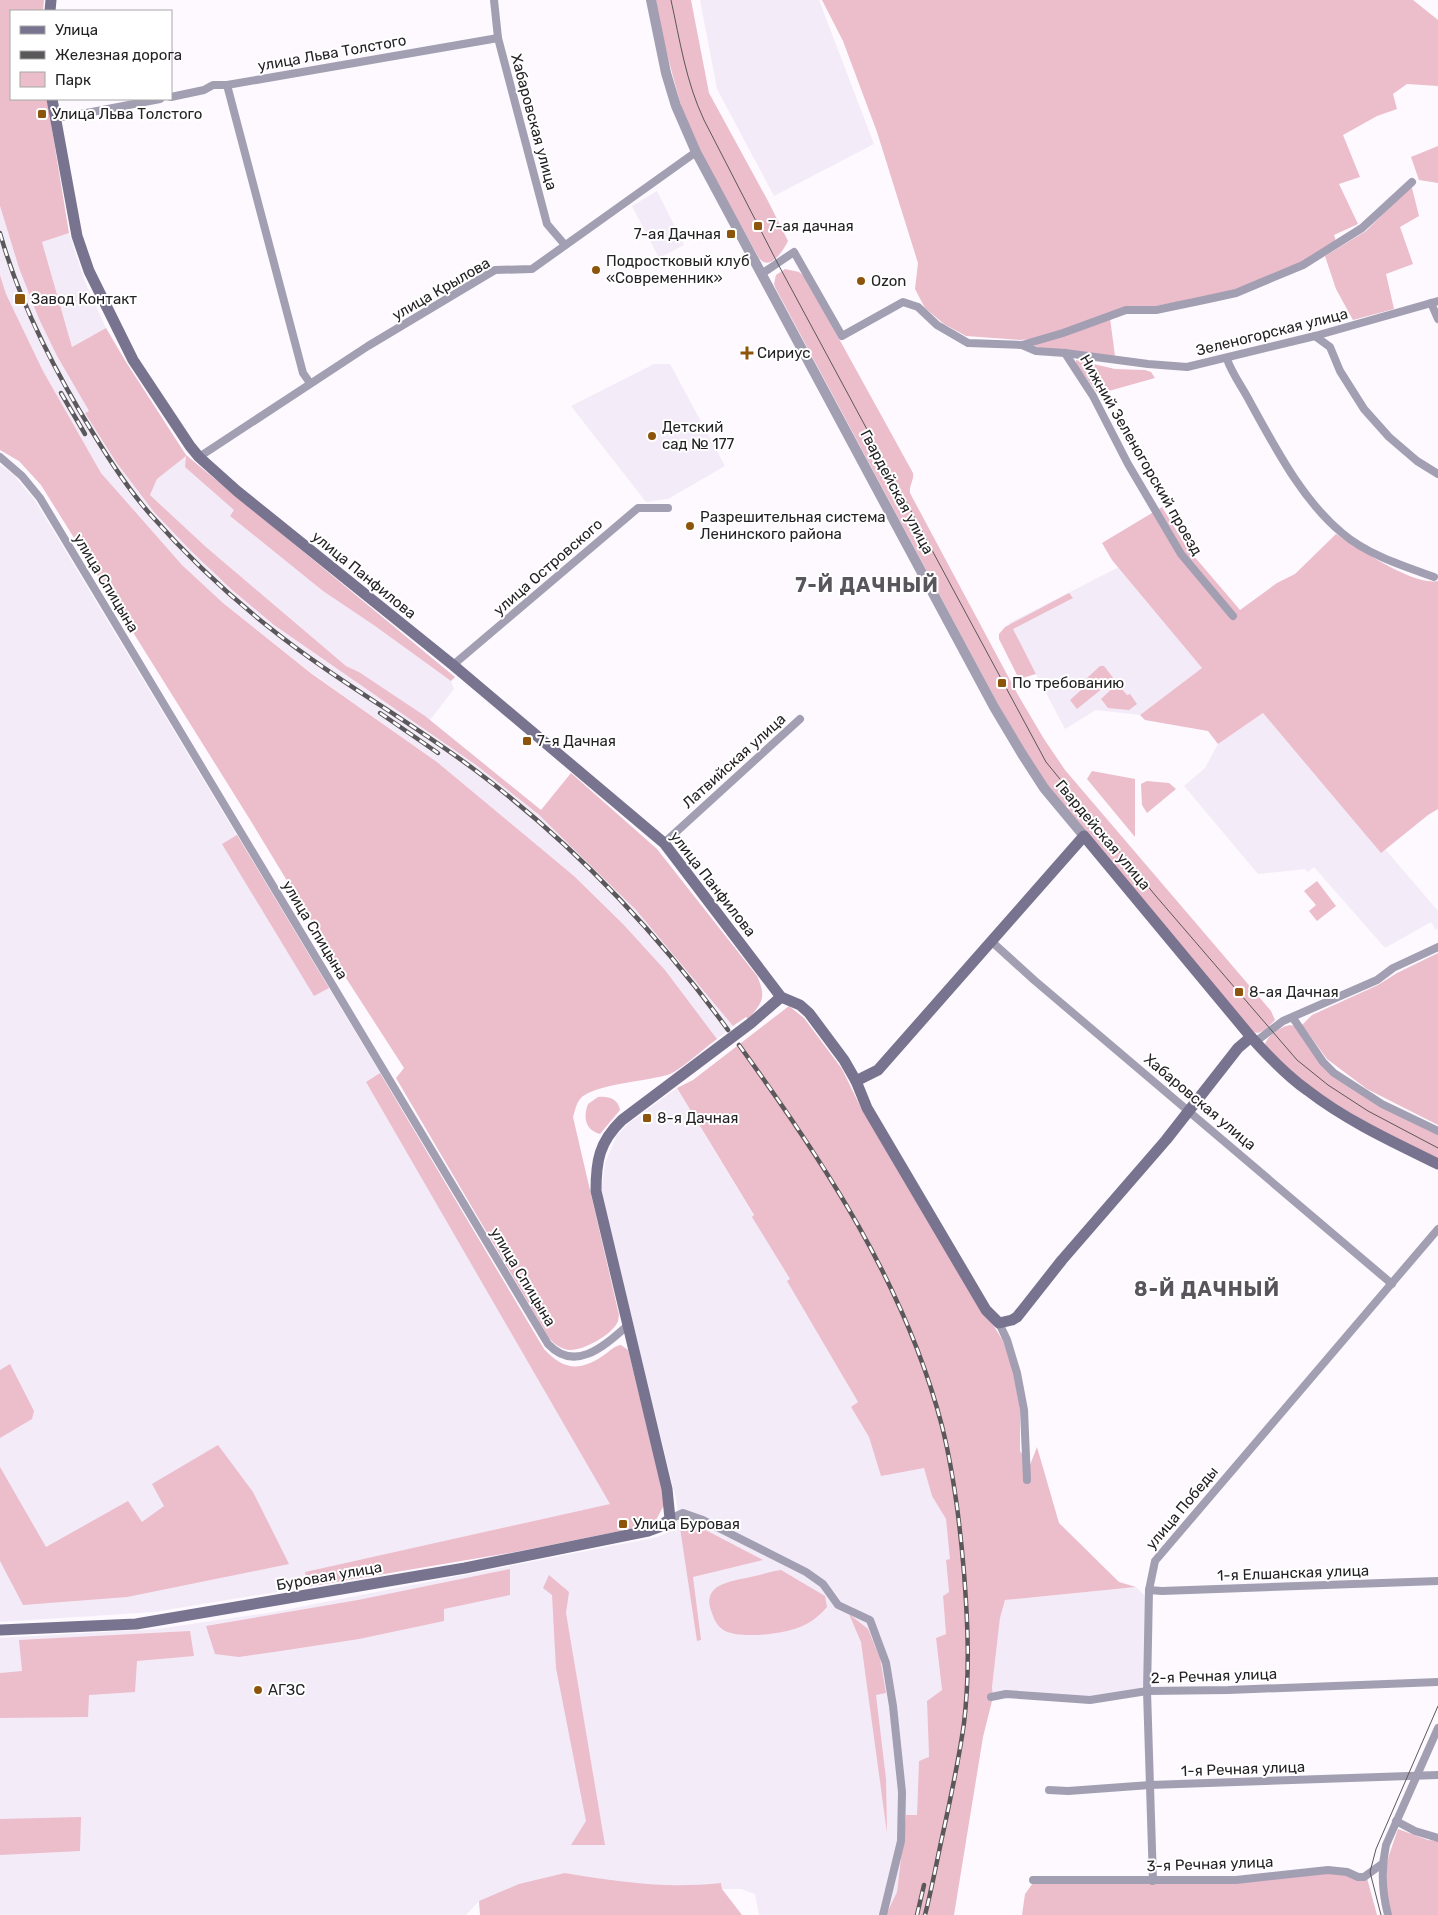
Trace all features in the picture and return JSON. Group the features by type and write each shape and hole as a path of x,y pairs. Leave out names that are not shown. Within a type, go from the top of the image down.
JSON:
{"main road":[{"name":"улица Панфилова","path":"52,100 77,236 89,271 133,360 180,432 199,457 237,491 453,665 664,843 781,997"},
{"path":"856,1081 878,1070 1084,836"},
{"name":"Гвардейская улица","path":"1084,836 1253,1040 1277,1065 1307,1091 1367,1129 1438,1164"},
{"path":"670,1519 667,1489 596,1191 599,1156 605,1140 622,1120 687,1073 781,997 800,1005 809,1013 844,1060 856,1081 867,1108 960,1266 986,1310 999,1323 1017,1317 1190,1110 1238,1048 1253,1040"},
{"name":"Буровая улица","path":"0,1630 136,1624 465,1568 633,1534 659,1527 670,1519"}],"street":[{"name":"Хабаровская улица","path":"494,0 498,38 547,224 565,245"},
{"name":"Гвардейская улица","path":"651,0 666,74 676,106 696,152 763,273 994,707 1044,788 1084,836"},
{"name":"улица Льва Толстого","path":"172,96 204,90 213,85 227,85 498,38"},
{"path":"227,85 304,373 310,384"},
{"path":"55,118 155,100"},
{"name":"улица Крылова","path":"199,457 310,384 495,270 532,269 696,152"},
{"path":"763,273 794,252 842,336 903,302 918,307 937,325 968,343 1022,345 1063,333 1126,310 1156,310 1236,293 1303,265 1362,228 1412,182"},
{"path":"1435,302 1438,319"},
{"name":"Зеленогорская улица","path":"1022,345 1036,351 1187,367 1227,359 1315,336 1435,302"},
{"path":"1315,336 1330,347 1340,370 1364,410 1389,437 1438,474"},
{"name":"Нижний Зеленогорский проезд","path":"1065,353 1093,396 1128,464 1181,554 1233,616"},
{"path":"1227,359 1277,450 1296,480 1342,533 1372,552 1399,565 1434,577"},
{"name":"улица Спицына","path":"0,457 22,476 40,498 548,1344 557,1354 569,1357 581,1356 596,1351 628,1326"},
{"name":"улица Островского","path":"453,665 638,508 668,508"},
{"name":"Латвийская улица","path":"664,843 800,719"},
{"name":"Хабаровская улица","path":"991,941 1034,980 1190,1110 1392,1284"},
{"path":"1253,1040 1283,1021 1377,980 1393,968 1438,947"},
{"path":"1293,1018 1323,1062 1334,1073 1382,1104 1438,1131"},
{"name":"улица Победы","path":"1153,1881 1146,1691 1149,1590 1154,1561 1438,1229"},
{"path":"999,1323 1008,1340 1024,1410 1027,1480"},
{"path":"670,1519 683,1513 703,1520 790,1563 823,1584 838,1604 870,1620 886,1663 894,1706 902,1792 901,1841 883,1915"},
{"name":"1-я Елшанская улица","path":"1149,1590 1162,1592 1438,1581"},
{"name":"2-я Речная улица","path":"992,1697 1006,1694 1090,1700 1146,1691 1228,1690 1438,1682"},
{"path":"1388,1915 1385,1903 1382,1864 1386,1845 1438,1728"},
{"name":"1-я Речная улица","path":"1049,1790 1068,1791 1150,1785 1438,1775"},
{"path":"1396,1821 1415,1831 1438,1838"},
{"name":"3-я Речная улица","path":"1033,1880 1236,1880 1328,1870 1347,1872 1358,1877 1364,1877 1382,1864"}],"shaded area":[{"path":"700,0 819,0 874,144 774,196 717,89"},
{"path":"657,191 684,245 659,258 632,206"},
{"path":"0,206 19,268 39,319 57,356 89,411 85,413 191,551 231,589 274,625 476,765 538,814 636,910 733,1026 717,1039 665,970 623,924 574,876 437,762 313,674 223,603 182,565 142,521 101,473 43,371 6,294 0,275"},
{"path":"69,233 85,282 106,328 72,347 42,242"},
{"name":"Детский сад № 177","path":"654,364 670,364 725,466 668,499 646,502 571,406"},
{"path":"186,455 212,490 235,510 230,516 323,591 451,681 454,689 430,720 359,672 346,666 206,547 150,495 157,479"},
{"path":"0,465 13,474 36,502 380,1073 366,1082 611,1504 305,1572 307,1587 154,1612 0,1622"},
{"path":"1119,567 1202,668 1140,715 1096,710 1065,729 1009,623"},
{"path":"1263,713 1381,852 1385,849 1438,911 1438,928 1436,930 1431,922 1385,948 1314,867 1308,872 1305,869 1258,874 1184,786 1205,768 1218,744"},
{"path":"677,1088 754,1216 790,1279 788,1281 858,1402 851,1407 869,1437 881,1475 924,1468 932,1496 946,1519 951,1559 946,1561 949,1592 943,1596 946,1634 936,1638 942,1690 927,1701 929,1758 919,1761 917,1816 906,1815 897,1893 886,1915 759,1915 755,1894 741,1889 722,1889 721,1883 693,1886 631,1884 565,1873 479,1901 466,1915 0,1915 0,1638 157,1629 274,1612 653,1538 665,1534 675,1526 678,1513 676,1499 601,1193 605,1163 617,1135 629,1123"},
{"path":"1136,1587 1146,1597 1145,1683 1140,1689 1087,1697 993,1697 992,1687 1000,1618 1005,1600"}],"green space":[{"path":"0,0 44,0 43,10 10,10 10,100 47,100 69,233 42,242 72,347 106,328 186,455 455,677 451,681 323,591 230,516 234,510 185,467 186,456 157,479 150,495 206,547 346,666 359,672 425,716 541,810 571,773 657,849 757,976 762,990 762,1000 748,1019 746,1017 733,1026 636,910 538,814 476,765 274,625 231,589 154,512 116,462 85,413 89,411 57,356 39,319 19,268 0,206"},
{"path":"655,0 691,0 709,93 788,241 780,254 772,261 767,263 759,258 703,157 682,109 663,40"},
{"path":"822,0 1413,0 1438,20 1438,86 1407,84 1393,94 1397,109 1377,116 1343,135 1360,177 1339,184 1358,224 1334,235 1336,241 1315,256 1243,288 1202,298 1143,308 1032,339 1020,340 966,336 944,324 925,308 915,289 918,263 877,132 843,41"},
{"path":"1438,146 1438,183 1419,180 1411,157"},
{"path":"1412,188 1419,216 1400,227 1413,264 1386,274 1394,309 1353,320 1336,289 1325,256 1366,231 1406,191"},
{"path":"785,269 799,272 805,277 913,473 910,493 1018,695 1044,739 1065,770 1271,1011 1275,1020 1265,1030 1258,1033 1253,1032 1048,786 1026,752 999,706 776,289 774,284 776,275"},
{"path":"0,275 6,294 43,371 101,473 182,565 223,603 312,674 437,762 574,876 623,924 665,970 717,1039 670,1074 596,1090 580,1099 577,1105 573,1117 619,1315 614,1328 589,1345 575,1350 563,1349 549,1338 396,1078 404,1068 346,978 249,818 41,485 19,461 0,450"},
{"path":"1110,318 1115,356 1035,346 1035,343"},
{"path":"1076,360 1115,369 1145,370 1151,372 1155,378 1098,394 1076,364"},
{"path":"1162,507 1187,548 1240,610 1277,583 1295,574 1336,534 1386,565 1401,572 1427,581 1438,581 1438,809 1381,853 1263,713 1218,744 1208,731 1145,720 1140,715 1202,668 1112,560 1102,543"},
{"path":"1069,593 1073,598 1013,629 1036,674 1019,679 999,639 999,634 1005,627"},
{"path":"1100,666 1104,666 1114,679 1077,709 1070,700 1089,683 1087,678"},
{"path":"1116,685 1127,695 1130,694 1137,704 1129,710 1108,708 1101,699"},
{"path":"1092,771 1135,779 1135,837 1087,779"},
{"path":"1147,781 1169,783 1176,789 1147,813 1142,805 1141,784"},
{"path":"237,835 329,988 314,996 222,844"},
{"path":"1317,881 1336,906 1317,921 1309,911 1316,905 1304,891"},
{"path":"1438,953 1438,1125 1367,1089 1327,1059 1302,1025 1312,1015 1378,985 1397,973"},
{"path":"789,1006 804,1018 842,1069 862,1110 1003,1341 1014,1374 1020,1410 1020,1451 1030,1465 1037,1447 1059,1523 1119,1582 1136,1587 1005,1600 1000,1618 992,1687 993,1697 983,1737 954,1915 886,1915 897,1892 906,1815 917,1815 919,1761 929,1757 927,1701 942,1690 936,1638 946,1634 943,1596 949,1592 946,1560 950,1559 946,1519 932,1496 924,1468 881,1476 869,1437 851,1407 858,1402 787,1281 790,1279 752,1217 754,1215 677,1088 693,1080"},
{"path":"1290,1025 1294,1026 1317,1058 1359,1089 1438,1130 1438,1160 1368,1124 1309,1087 1280,1063 1265,1044 1275,1032"},
{"path":"380,1073 544,1349 558,1361 572,1366 587,1364 621,1345 628,1350 663,1492 664,1505 655,1522 645,1526 515,1552 307,1587 305,1572 610,1504 366,1082"},
{"path":"598,1097 612,1099 617,1103 620,1110 600,1134 591,1129 586,1122 588,1104"},
{"path":"10,1364 34,1411 32,1419 0,1438 0,1370"},
{"path":"218,1445 253,1492 289,1564 127,1597 23,1605 0,1561 0,1467 46,1547 128,1501 142,1522 164,1506 152,1484"},
{"path":"685,1524 696,1525 763,1560 693,1577 701,1640 697,1641 680,1528"},
{"path":"510,1569 510,1595 444,1609 444,1621 359,1639 239,1657 215,1654 206,1626 358,1600"},
{"path":"781,1570 825,1596 827,1607 815,1619 793,1630 752,1635 725,1631 718,1625 709,1603 715,1589 730,1582"},
{"path":"549,1575 569,1592 566,1613 605,1845 571,1845 586,1821 556,1668 552,1595 543,1588"},
{"path":"849,1614 868,1629 880,1658 886,1693 876,1695 886,1779 887,1833 861,1642"},
{"path":"190,1631 194,1656 137,1661 135,1692 89,1695 88,1717 0,1718 0,1673 22,1671 19,1640"},
{"path":"81,1817 80,1851 0,1855 0,1819"},
{"path":"1398,1829 1428,1840 1438,1841 1438,1915 1391,1915 1387,1903 1386,1864"},
{"path":"1328,1872 1367,1878 1377,1915 1022,1915 1025,1894 1033,1883 1154,1883"},
{"path":"565,1873 643,1884 701,1885 721,1883 722,1889 742,1915 480,1915 479,1901 519,1884"}],"tram line":[{"path":"671,0 688,76 704,120 778,264 1046,762 1155,895 1297,1060 1328,1085 1368,1111 1438,1148"},
{"path":"1381,1915 1370,1872 1376,1849 1438,1706"}],"railway":[{"path":"0,233 17,285 28,311 65,385 120,475 164,529 223,588 270,628 320,665 475,770 545,827 579,858 642,924 672,958 728,1030"},
{"path":"61,393 85,434"},
{"path":"380,713 438,753"},
{"path":"739,1045 771,1089 831,1180 859,1226 884,1274 907,1323 926,1374 942,1426 950,1462 961,1536 968,1667 964,1723 957,1764 925,1915"},
{"path":"917,1915 924,1885"}],"place":[{"name":"Улица Льва Толстого","path":"42,114"},
{"name":"7-ая дачная","path":"758,226"},
{"name":"7-ая Дачная","path":"731,234"},
{"name":"Подростковый клуб «Современник»","path":"596,270"},
{"name":"Ozon","path":"861,281"},
{"name":"Завод Контакт","path":"20,299"},
{"name":"Сириус","path":"747,353"},
{"name":"Детский сад № 177","path":"652,436"},
{"name":"Разрешительная система Ленинского района","path":"690,526"},
{"name":"По требованию","path":"1002,683"},
{"name":"7-я Дачная","path":"527,741"},
{"name":"8-ая Дачная","path":"1239,992"},
{"name":"8-я Дачная","path":"647,1118"},
{"name":"Улица Буровая","path":"623,1524"},
{"name":"АГЗС","path":"258,1690"}],"district":[{"name":"7-Й ДАЧНЫЙ","path":"867,585"},
{"name":"8-Й ДАЧНЫЙ","path":"1207,1289"}]}
